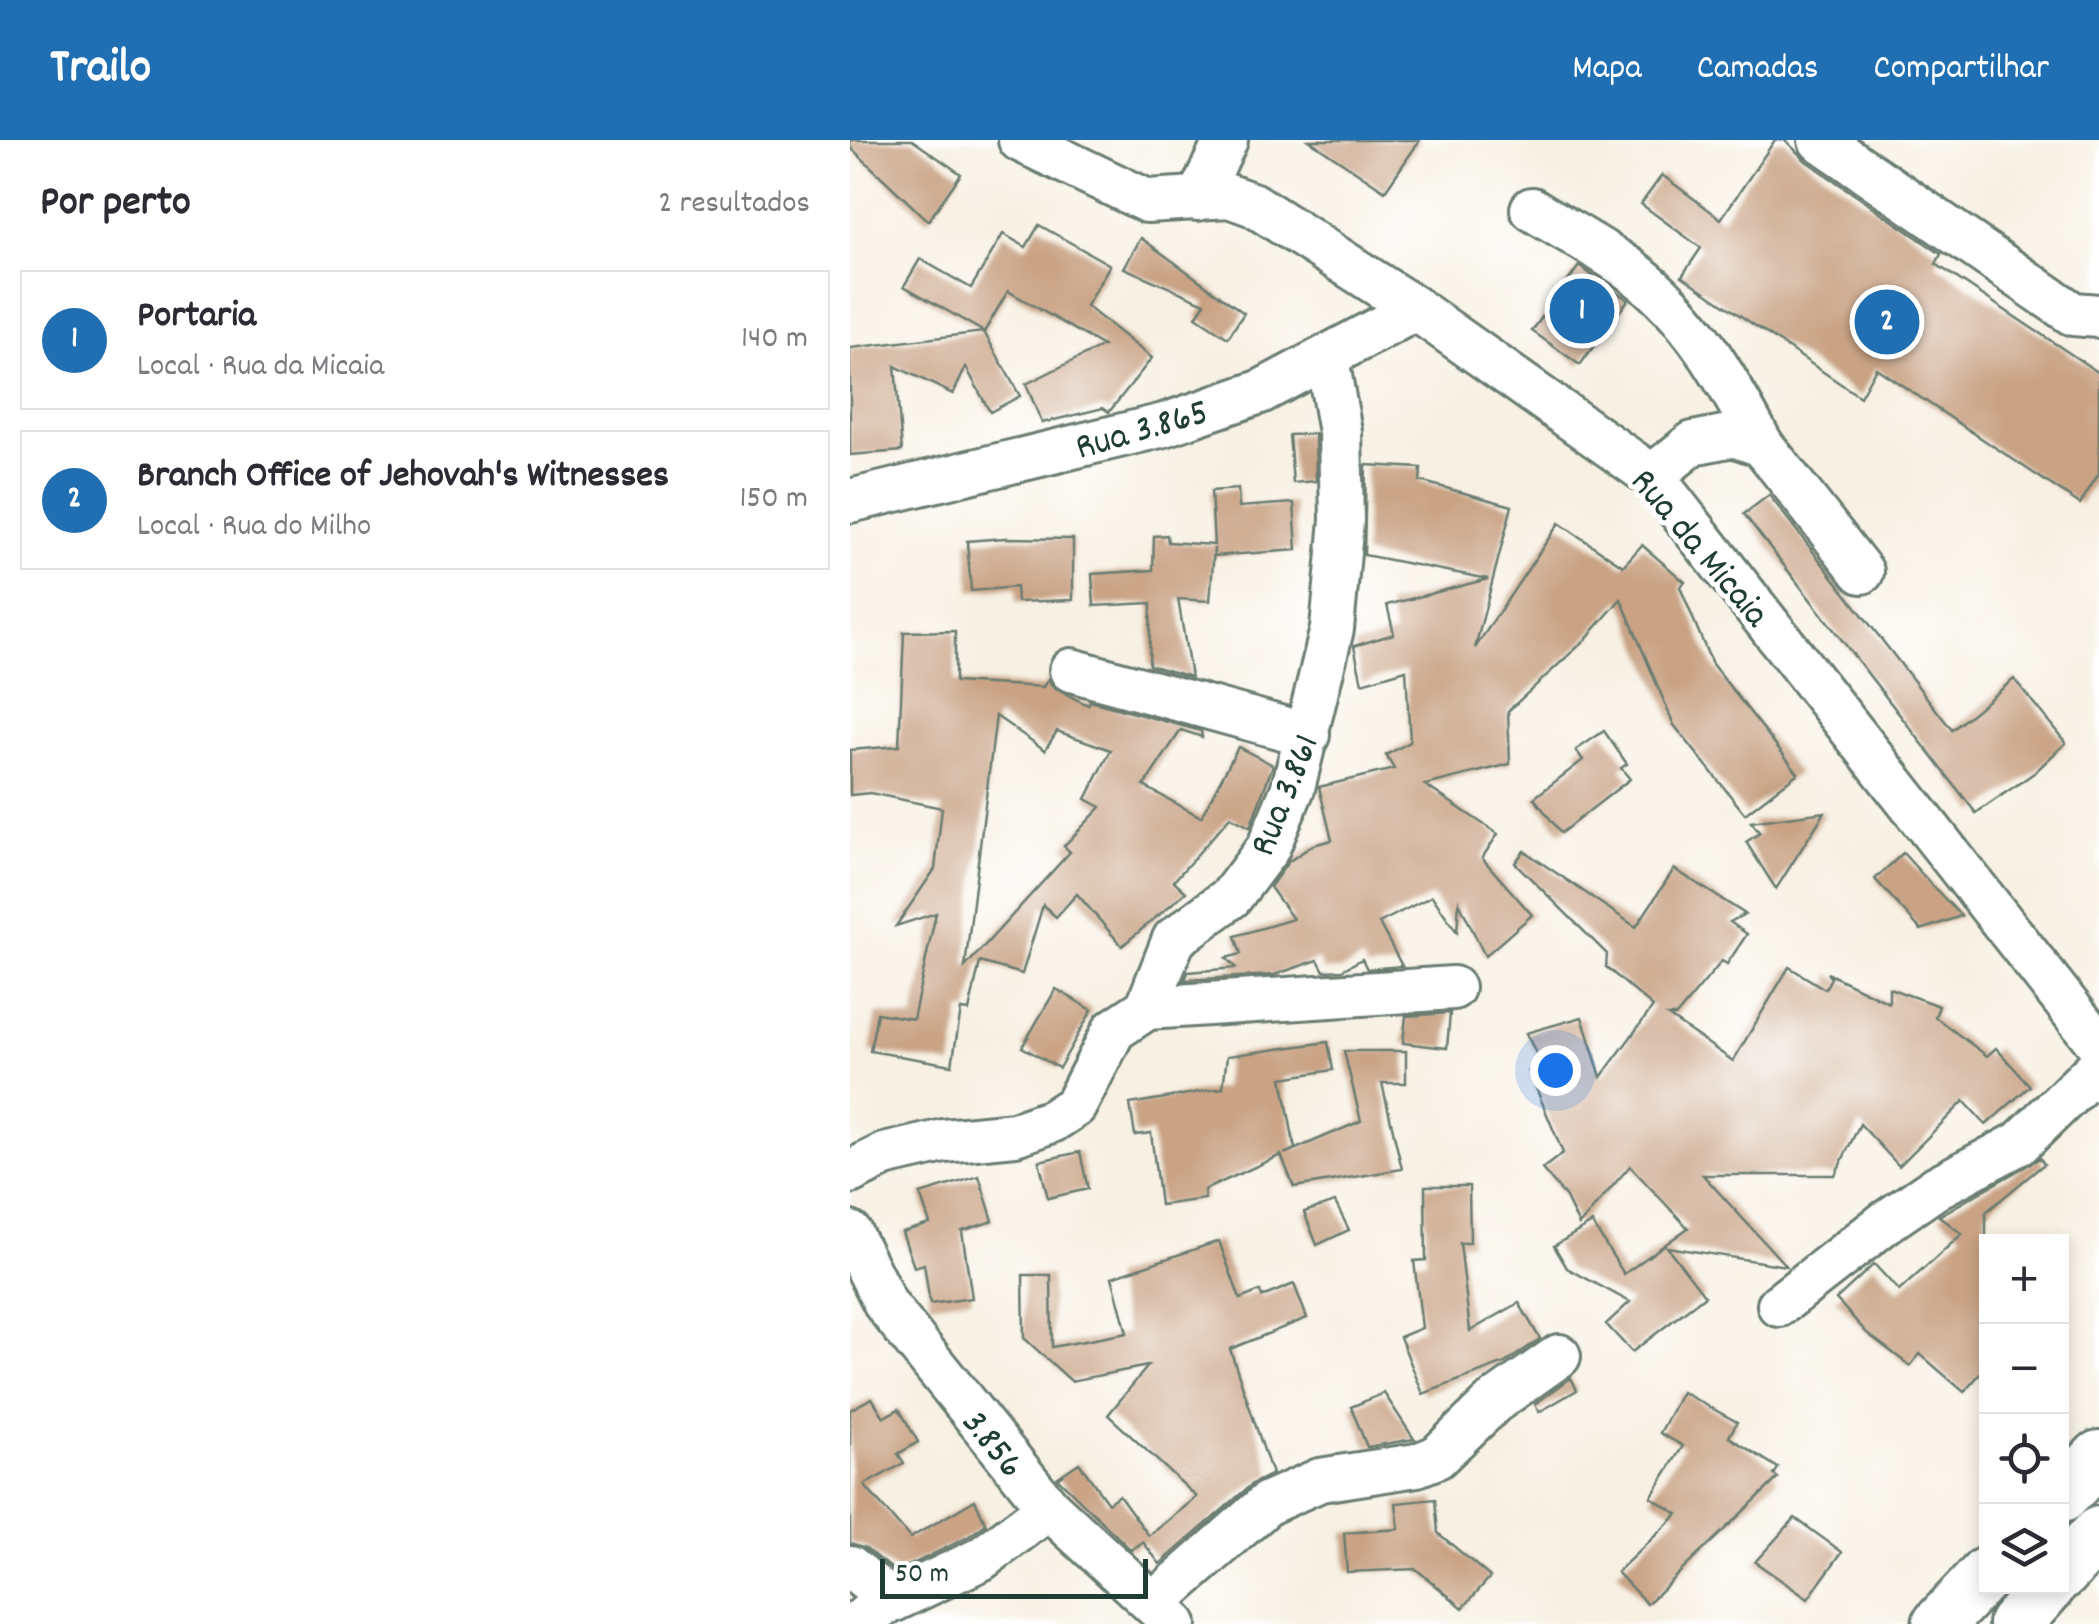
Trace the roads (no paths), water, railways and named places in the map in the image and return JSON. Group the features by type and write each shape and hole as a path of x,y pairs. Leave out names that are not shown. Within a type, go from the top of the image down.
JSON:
{"main road":[{"path":"2069,1489 2099,1457"},
{"path":"2069,1565 2099,1533"},
{"path":"1939,1624 1979,1581"},
{"path":"2015,1624 2042,1594"}],"street":[{"name":"Rua da Micaia","path":"1020,140 1147,201 1230,196 1254,205 1416,309 1652,476 2099,1044"},
{"path":"1198,198 1226,140"},
{"path":"1820,140 2074,314 2099,316"},
{"path":"1532,209 1633,272 1686,322 1720,366 1762,445 1862,572"},
{"name":"Rua 3.865","path":"850,500 1164,425 1260,392 1416,309"},
{"name":"Rua 3.861","path":"850,1172 884,1155 944,1141 1015,1134 1052,1121 1075,1106 1114,1030 1147,1008 1174,939 1230,897 1268,848 1294,788 1332,629 1342,520 1340,432 1327,359"},
{"path":"1652,476 1693,442 1710,408 1720,366"},
{"path":"1693,442 1733,436 1762,445"},
{"path":"1071,670 1308,735"},
{"path":"1147,1008 1453,988"},
{"path":"1779,1305 1937,1187 1993,1161 2020,1142 2099,1066"},
{"name":"3.856","path":"850,1233 886,1305 1049,1508 1164,1617"},
{"path":"1164,1617 1268,1503 1320,1480 1417,1465 1437,1457 1494,1402 1559,1356"},
{"path":"850,1567 874,1612 981,1559 1049,1508"}],"place":[{"name":"Portaria","path":"1582,311"},
{"name":"Branch Office of Jehovah's Witnesses","path":"1887,322"}]}
